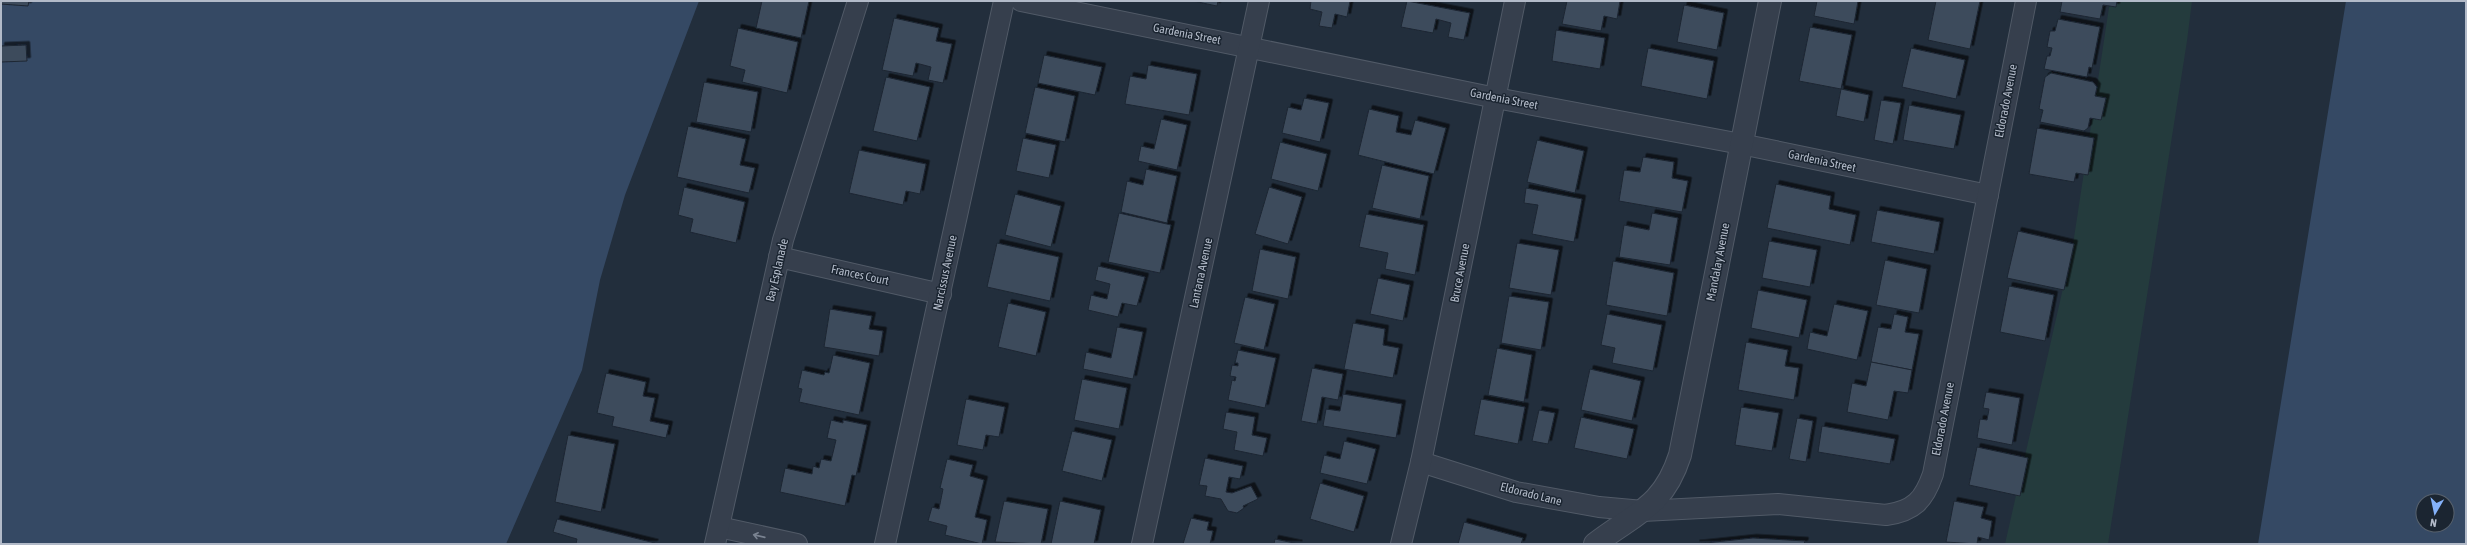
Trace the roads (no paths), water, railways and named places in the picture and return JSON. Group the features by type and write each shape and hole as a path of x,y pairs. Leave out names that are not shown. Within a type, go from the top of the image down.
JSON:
{"street":[{"name":"Bay Esplanade","path":"717,535 779,257 858,1"},
{"name":"Narcissus Avenue","path":"885,544 1004,1"},
{"name":"Gardenia Street","path":"1021,1 1496,98 1742,144 1988,195"},
{"name":"Lantana Avenue","path":"1142,544 1259,1"},
{"name":"Bruce Avenue","path":"1401,544 1421,462 1515,1"},
{"name":"Mandalay Avenue","path":"1643,511 1661,494 1673,478 1680,455 1770,1"},
{"name":"Eldorado Avenue","path":"1643,511 1778,504 1886,515 1902,513 1916,504 1926,494 1932,474 2026,1"},
{"name":"Frances Court","path":"779,257 941,294"},
{"name":"Eldorado Lane","path":"1421,462 1516,492 1564,502 1643,511"},
{"path":"1595,544 1643,511"},
{"path":"717,535 797,544"}],"water":[{"path":"1,1 699,1 625,195 600,280 582,370 506,544 1,544"},
{"path":"2346,1 2466,1 2466,544 2258,544"}]}
